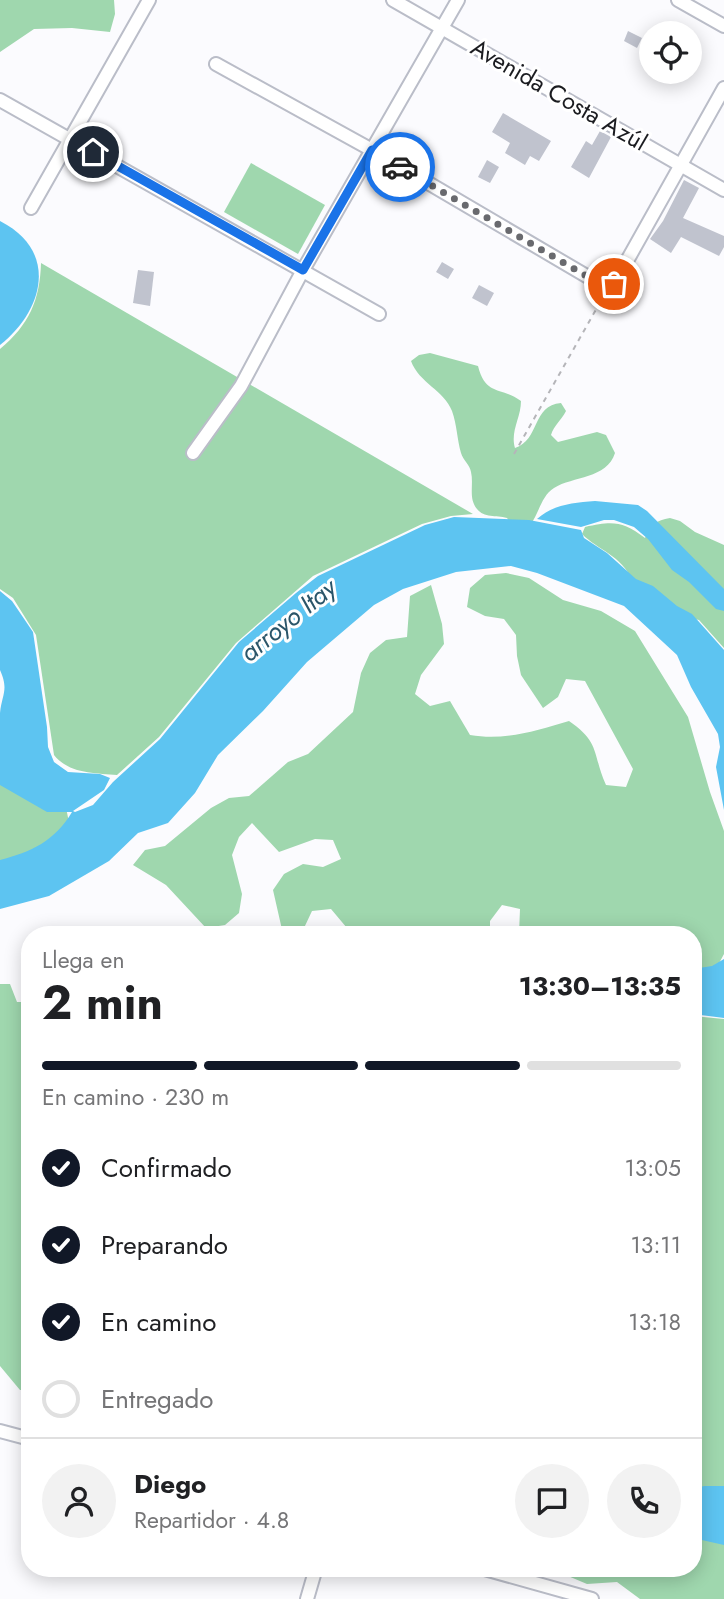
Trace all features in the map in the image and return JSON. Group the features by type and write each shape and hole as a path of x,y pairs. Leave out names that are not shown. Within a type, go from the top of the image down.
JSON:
{"street":[{"path":"31,208 149,0"},
{"name":"Avenida Costa Azúl","path":"393,0 724,190"},
{"path":"193,453 241,386 303,270 458,0"},
{"path":"678,0 724,26"},
{"path":"216,64 372,150 607,288 618,276 724,88"},
{"path":"0,100 379,314"},
{"path":"0,1431 21,1437"},
{"path":"307,1599 313,1577"},
{"path":"513,1577 592,1599"}],"path":[{"path":"514,454 607,288"}],"green space":[{"path":"0,0 114,0 115,14 110,32 72,28 34,29 0,52"},
{"path":"251,163 325,205 298,254 224,212"},
{"path":"41,263 473,514 451,516 422,524 313,576 236,643 159,737 117,775 75,769 54,755 36,635 13,598 0,589 0,349 18,331 31,311 38,289"},
{"path":"430,353 478,366 481,376 490,387 521,401 514,436 515,448 529,438 545,410 561,403 566,411 551,435 558,442 597,432 606,435 615,453 611,461 605,468 589,476 562,484 550,491 530,525 512,525 507,518 480,512 474,505 471,472 461,453 452,411 411,361 419,355"},
{"path":"670,518 724,545 724,648 699,620 690,618 632,580 616,559 582,534 585,527 610,523 630,528 645,538 654,524"},
{"path":"506,573 529,578 563,600 601,611 635,631 688,717 724,831 724,954 717,967 702,973 702,926 519,926 520,909 502,905 490,921 490,926 345,926 331,909 312,911 305,926 281,926 273,890 284,874 303,864 323,867 341,859 333,840 315,839 279,852 252,823 239,837 232,855 242,894 239,913 225,925 204,926 166,885 133,865 145,850 165,846 211,808 229,798 249,796 288,762 308,754 353,712 361,673 370,653 386,640 407,637 410,596 431,585 442,624 444,644 421,675 415,694 430,706 450,701 470,735 508,736 569,721 591,743 606,785 626,787 633,769 585,681 566,679 558,697 543,708 521,675 516,635 504,619 485,616 467,607 470,588 485,575"},
{"path":"0,773 65,803 70,827 0,878"},
{"path":"0,984 10,984 17,1002 21,1002 21,1390 0,1366"},
{"path":"702,1017 724,1019 724,1509 702,1503"},
{"path":"702,1534 724,1543 724,1599 640,1599 617,1582 587,1584 570,1577 702,1577"}],"water":[{"path":"0,221 19,234 31,248 38,264 39,281 27,315 0,345"},
{"path":"595,501 638,505 647,511 724,589 724,611 716,609 689,582 672,570 648,539 634,527 614,520 581,527 537,519 557,507"},
{"name":"arroyo Itay","path":"454,517 529,520 581,530 584,538 607,553 636,579 653,586 677,606 692,614 724,650 724,810 716,767 720,747 718,734 691,687 677,655 624,606 511,566 456,572 403,589 374,605 307,662 218,755 195,793 168,823 138,833 109,861 49,896 0,909 0,860 22,853 50,838 72,812 47,812 0,785 0,713 4,687 0,670 0,591 12,601 33,632 48,747 54,762 68,772 100,774 110,778 104,790 73,811 75,812 93,805 113,782 160,739 239,642 296,593 318,576 425,525"},
{"path":"724,959 724,1018 702,1015 702,968 712,966"},
{"path":"702,1486 724,1486 724,1545 702,1540"}],"building":[{"path":"628,31 639,36 637,48 624,41"},
{"path":"503,113 551,141 539,161 530,156 525,165 505,153 510,143 492,132"},
{"path":"600,131 611,137 589,178 571,167 586,141 592,145"},
{"path":"487,160 499,167 490,183 478,177"},
{"path":"684,180 699,188 683,218 724,236 724,247 719,256 681,237 671,253 650,239 663,221"},
{"path":"442,262 454,269 448,279 436,272"},
{"path":"138,270 154,272 150,306 133,303"},
{"path":"479,285 494,293 487,306 472,298"}],"way so far":[{"path":"400,167 607,288 614,284"}],"route":[{"path":"93,152 303,270 372,150 400,167"}]}
